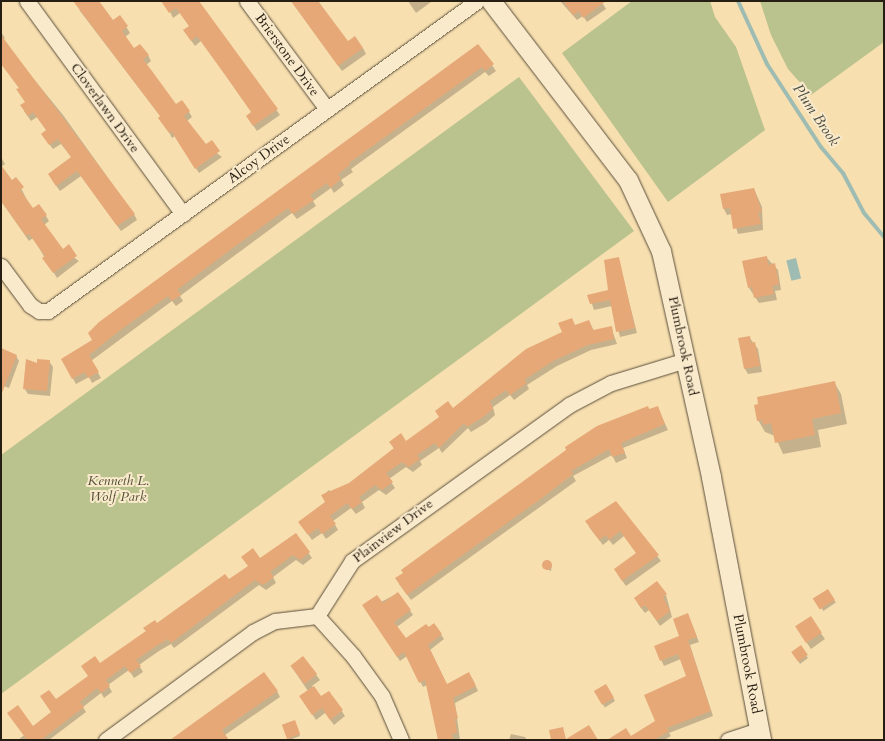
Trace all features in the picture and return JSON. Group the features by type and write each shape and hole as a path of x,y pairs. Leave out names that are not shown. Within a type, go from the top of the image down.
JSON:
{"street":[{"name":"Cloverlawn Drive","path":"27,1 183,214"},
{"name":"Brierstone Drive","path":"247,1 327,109"},
{"name":"Alcoy Drive","path":"1,266 24,298 39,311 48,311 477,1"},
{"name":"Plumbrook Road","path":"491,1 608,152 640,201 662,251 686,360 760,735"},
{"name":"Plainview Drive","path":"317,616 352,561 531,430 598,389 686,360"},
{"path":"106,740 253,632 275,621 317,616 353,656 382,696 402,740"},
{"path":"728,740 760,735"}],"green space":[{"path":"632,1 710,1 715,17 736,47 765,130 668,202 562,53"},
{"path":"760,1 884,1 884,42 811,95 788,69 771,35"},
{"name":"Kenneth L. Wolf Park","path":"519,77 634,231 1,694 1,455"}],"water":[{"path":"796,258 801,278 791,281 786,260"}],"building":[{"path":"73,1 99,1 113,20 120,15 128,26 122,31 134,48 140,44 149,55 143,59 176,104 182,100 190,111 184,116 206,144 212,140 220,151 195,169 171,131 169,133 158,118 160,116"},
{"path":"161,1 199,1 278,109 253,126 246,116 251,112 197,36 191,41 183,30 189,26 176,8 169,13"},
{"path":"291,1 318,1 348,41 355,36 363,48 338,66"},
{"path":"563,1 606,1 583,18 579,11 573,15"},
{"path":"1,35 135,214 117,226 77,171 56,186 48,174 71,157 58,139 49,145 41,134 46,130 33,112 28,116 20,105 25,102 16,89 19,88 1,64"},
{"path":"478,44 494,64 485,71 482,67 349,163 350,165 338,174 341,179 330,188 327,183 310,195 314,200 293,214 288,208 234,247 177,290 181,295 172,301 168,296 119,331 89,355 99,372 88,378 85,372 72,379 61,359 92,340 88,333 99,322"},
{"path":"1,165 12,180 16,177 24,187 20,190 33,208 39,204 47,215 41,219 63,249 69,244 77,256 53,273 42,258 45,256 29,234 26,236 1,201"},
{"path":"754,188 762,212 758,212 761,224 733,229 730,208 723,209 720,194"},
{"path":"767,256 768,265 775,263 779,284 772,286 774,294 754,298 752,287 748,288 742,261"},
{"path":"619,257 635,328 616,332 610,300 590,304 587,295 608,290 604,260"},
{"path":"572,318 575,325 589,320 593,330 612,326 614,339 588,345 553,361 524,380 527,383 510,395 506,390 490,401 493,409 483,417 467,427 464,423 439,448 435,443 417,455 420,459 409,467 402,462 386,473 393,482 382,490 375,485 359,497 362,502 352,509 347,503 330,516 336,524 322,534 318,528 308,535 298,522 325,502 321,495 349,483 394,448 389,442 401,433 406,441 439,417 435,411 448,401 453,408 526,349 562,332 558,323"},
{"path":"750,336 751,343 755,342 760,366 744,369 738,338"},
{"path":"1,348 17,355 2,393 1,393"},
{"path":"26,359 37,363 37,359 50,360 47,391 23,389"},
{"path":"835,381 841,413 812,419 815,435 775,443 771,423 763,425 762,420 757,421 754,405 758,404 757,397"},
{"path":"648,406 649,409 658,406 665,424 621,443 625,453 612,457 609,449 571,471 573,474 546,495 407,595 395,578 403,573 401,570 566,450 565,447 597,426"},
{"path":"616,501 659,555 622,581 614,569 636,553 620,531 609,540 606,535 599,540 585,521"},
{"path":"296,533 310,552 300,560 293,555 270,572 274,577 263,585 255,580 171,643 168,639 156,646 136,660 141,666 130,673 125,666 106,680 110,686 101,693 97,688 80,702 84,707 41,740 27,740 7,713 18,705 33,726 51,712 40,696 49,690 56,699 88,676 81,666 95,656 100,663 146,631 143,628 155,620 157,623 225,574 229,579 248,566 241,557 253,548 260,558"},
{"path":"545,560 549,560 551,561 551,569 545,570 542,567 542,563"},
{"path":"657,581 667,594 663,597 670,611 657,621 645,605 641,608 634,598"},
{"path":"828,589 835,600 820,610 813,599"},
{"path":"398,592 411,610 394,622 406,638 426,624 429,627 434,623 442,634 428,645 447,684 469,672 476,686 453,698 458,718 455,719 457,733 452,734 453,739 438,740 425,680 419,683 404,652 397,657 362,605 377,595 383,603"},
{"path":"688,613 697,637 688,640 711,711 667,728 669,731 654,740 607,740 626,728 631,736 655,721 644,695 686,676 678,654 660,661 654,646 679,636 673,619"},
{"path":"811,616 822,633 806,643 795,626"},
{"path":"801,645 808,655 798,662 791,652"},
{"path":"303,656 317,674 305,684 290,666"},
{"path":"264,672 278,691 222,730 229,740 170,740"},
{"path":"606,684 614,698 602,705 594,691"},
{"path":"314,686 321,696 329,691 343,710 330,720 322,708 312,715 299,696"},
{"path":"295,720 300,734 287,739 282,725"},
{"path":"589,725 598,740 551,740 549,730 563,727 566,739"}],"waterway":[{"name":"Plum Brook","path":"738,1 767,64 821,147 843,173 864,213 884,237"}]}
